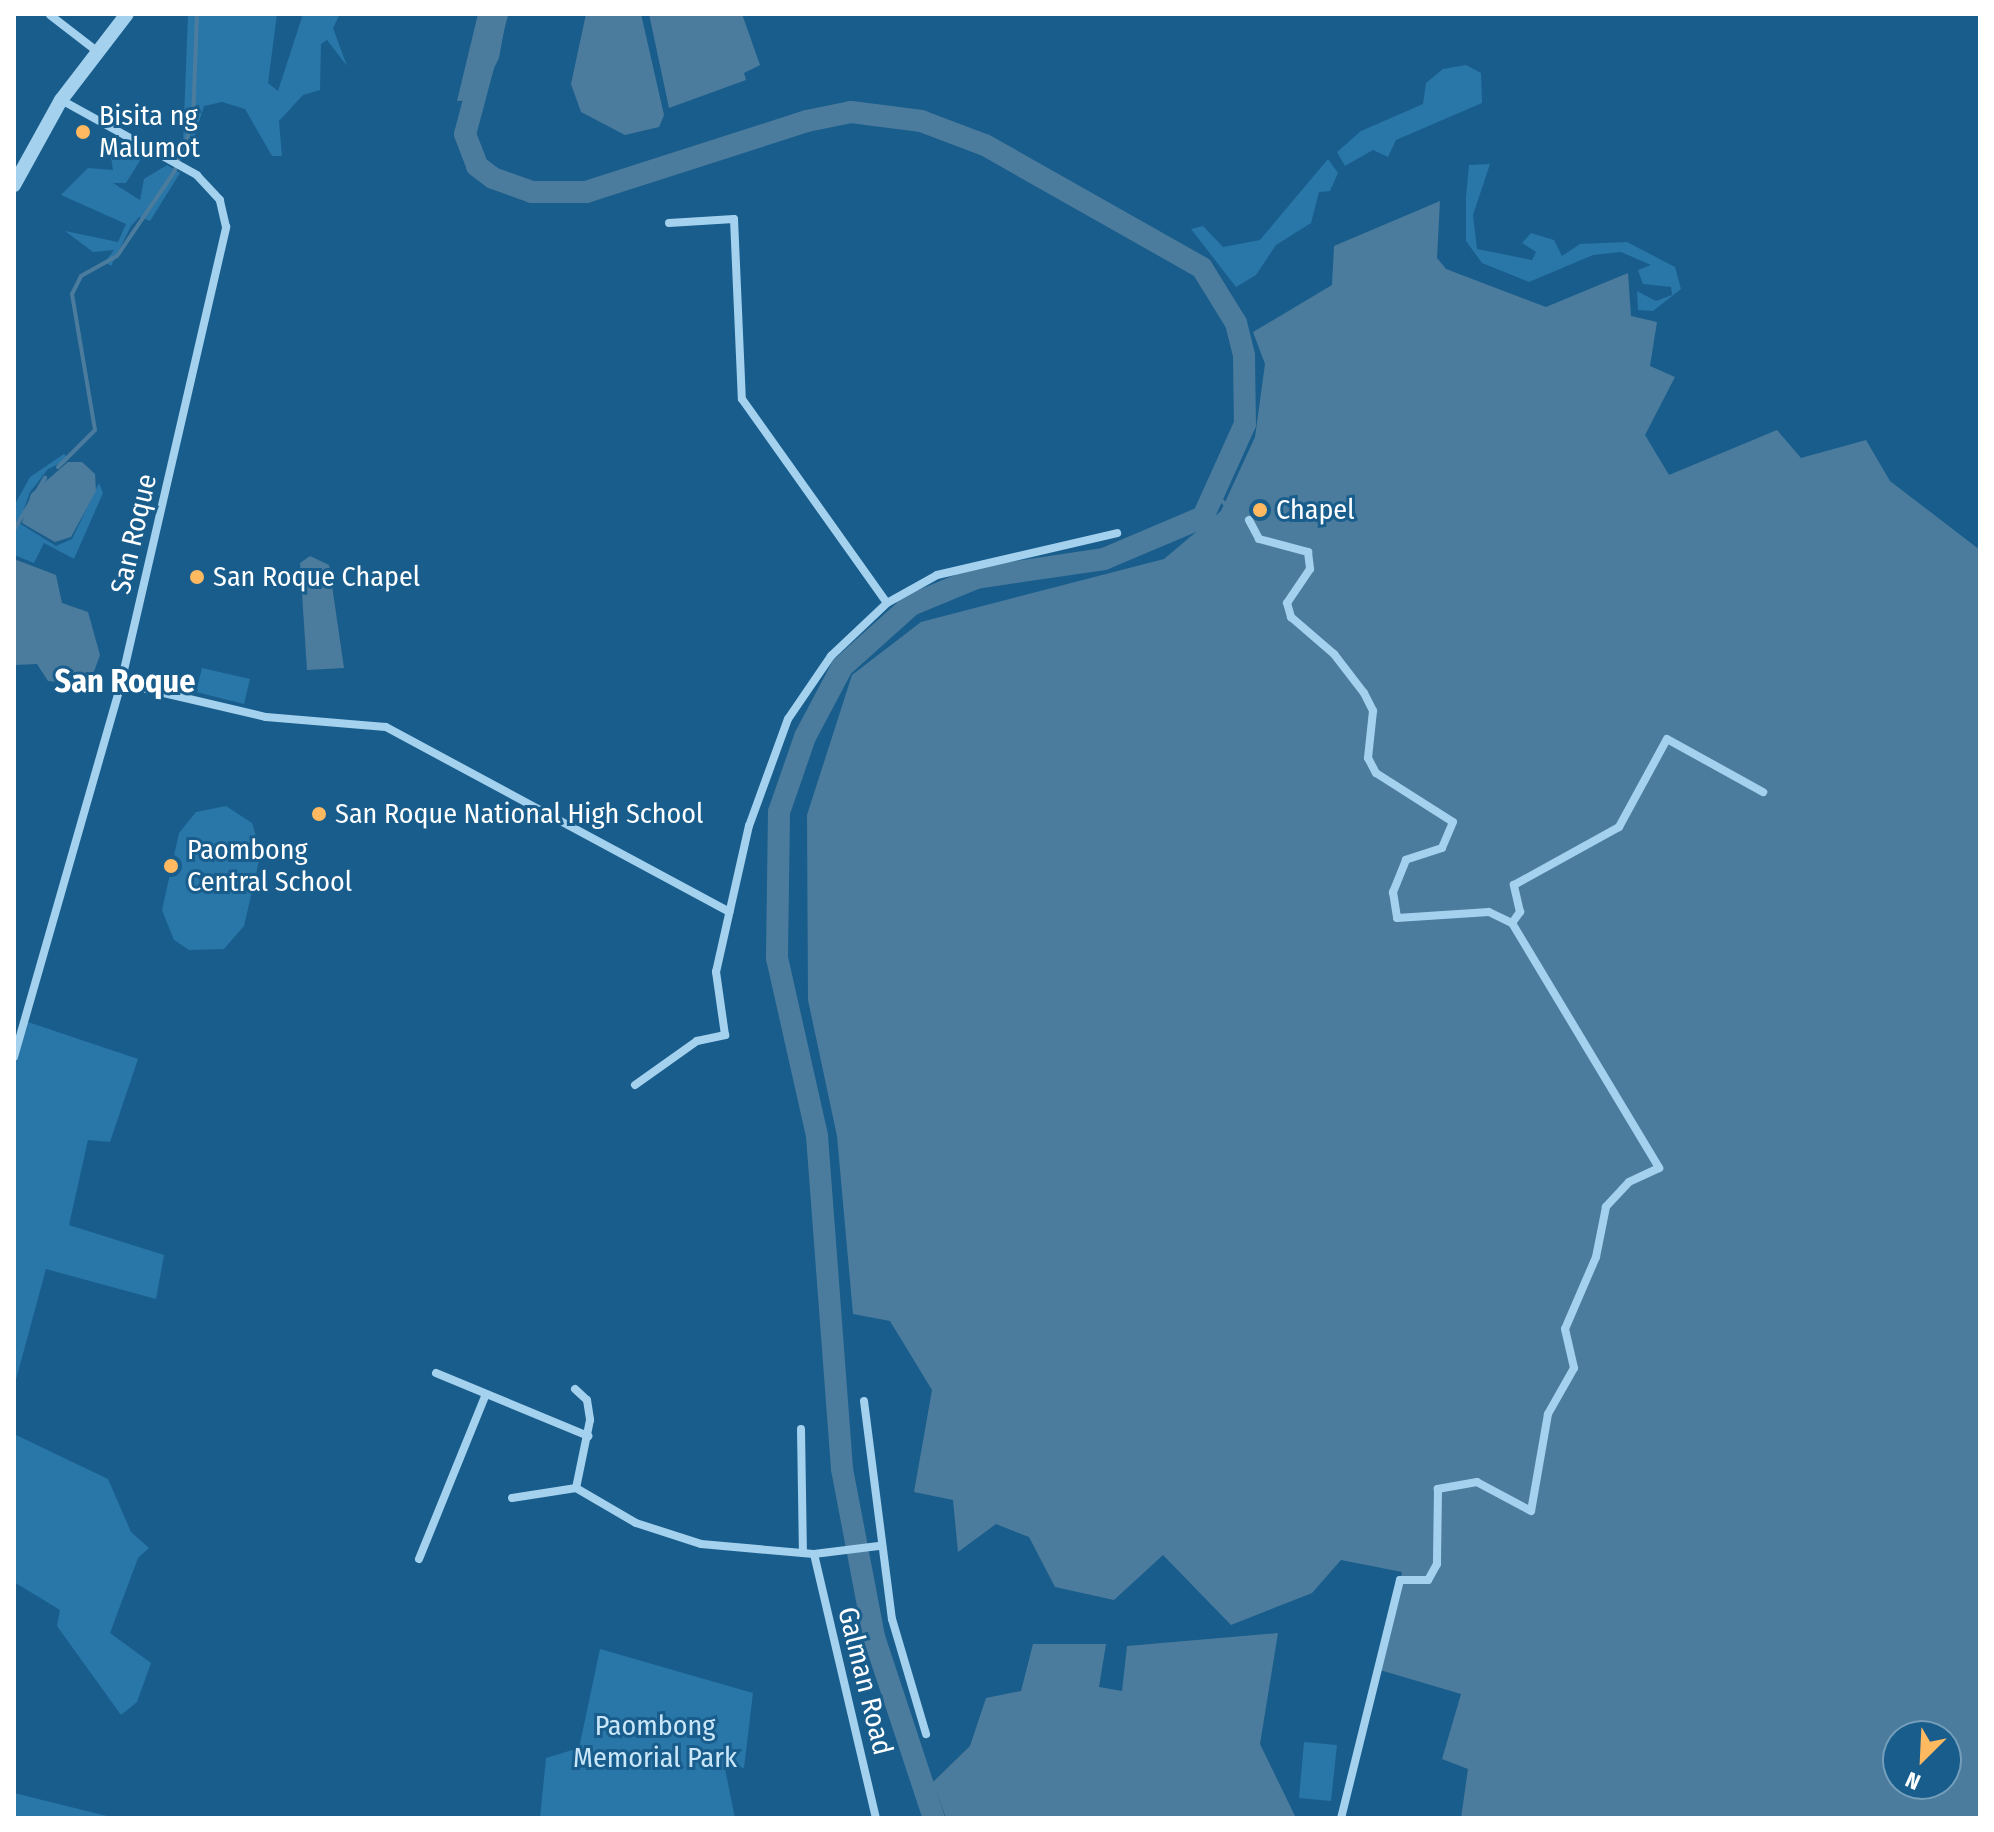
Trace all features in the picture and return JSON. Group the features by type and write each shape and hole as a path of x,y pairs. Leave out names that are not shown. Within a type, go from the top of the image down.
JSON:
{"street":[{"path":"14,185 61,100 127,14"},
{"path":"50,15 98,52"},
{"name":"San Roque","path":"14,1057 121,683 226,227 220,200 197,175 61,100"},
{"path":"669,223 734,219 742,399 887,603"},
{"path":"1249,520 1259,539 1308,552 1310,569 1287,603 1291,617 1334,654 1364,693 1373,711 1368,758 1376,773 1453,822 1442,848 1406,860 1393,892 1397,918 1489,912 1512,923 1659,1168 1618,1190 1606,1207 1596,1257 1565,1329 1574,1368 1548,1414 1531,1511 1477,1482 1438,1489 1437,1564 1428,1580 1400,1580 1341,1818"},
{"path":"635,1085 697,1041 725,1035 716,972 749,826 788,719 831,656 887,603 956,568 1117,533"},
{"path":"121,683 266,717 386,727 729,912"},
{"path":"1512,923 1520,906 1514,885 1619,827 1669,738 1763,792"},
{"path":"436,1373 588,1436"},
{"path":"575,1389 587,1400 588,1436 576,1488"},
{"path":"419,1559 486,1394"},
{"path":"864,1401 879,1546 926,1734"},
{"path":"801,1429 803,1553"},
{"path":"512,1498 576,1488 646,1528 701,1544 814,1554 879,1546"},
{"name":"Galman Road","path":"814,1554 876,1818"}],"green space":[{"path":"188,14 277,14 268,83 278,91 303,14 340,14 333,28 347,66 327,40 321,44 320,90 303,95 279,121 282,156 272,156 245,109 222,102 204,106 194,138 183,144"},
{"path":"1466,65 1481,73 1482,103 1396,140 1388,157 1373,150 1345,166 1337,152 1361,131 1423,104 1426,83 1443,69"},
{"path":"108,137 144,154 126,183 113,183 140,200 144,179 167,165 180,173 150,221 139,217 131,226 111,266 105,262 114,250 93,252 65,231 118,242 126,224 61,195 88,168 113,170"},
{"path":"1328,159 1338,173 1330,191 1319,192 1311,223 1276,245 1256,275 1236,287 1191,229 1203,226 1223,247 1260,240"},
{"path":"1490,164 1473,215 1477,249 1532,260 1536,252 1522,243 1531,233 1554,240 1562,256 1580,244 1627,242 1675,267 1681,289 1653,311 1638,310 1637,291 1656,301 1672,295 1671,287 1643,284 1638,270 1651,265 1621,252 1593,255 1529,282 1482,263 1466,241 1466,197 1469,165"},
{"path":"64,454 69,459 48,469 30,492 19,523 56,546 72,539 99,483 103,493 74,559 44,543 34,563 14,555 14,506 30,477"},
{"path":"202,668 250,679 244,704 196,692"},
{"path":"226,806 252,823 261,852 244,926 224,949 189,950 174,940 162,910 179,833 196,812"},
{"path":"28,1022 138,1059 110,1142 88,1140 69,1225 164,1255 156,1299 46,1269 14,1387 14,1069"},
{"path":"14,1434 108,1479 131,1532 149,1548 138,1558 110,1633 151,1663 137,1702 121,1715 57,1626 60,1610 14,1582"},
{"name":"Paombong Memorial Park","path":"600,1649 753,1693 744,1768 724,1764 735,1818 540,1818 546,1758 579,1748"},
{"path":"1304,1742 1337,1745 1331,1801 1299,1798"},
{"path":"14,1793 115,1818 14,1818"}],"shaded area":[{"path":"478,14 507,14 499,58 478,100 457,101"},
{"path":"586,14 641,14 664,115 659,127 625,135 581,112 571,84"},
{"path":"649,14 742,14 760,65 744,73 746,80 669,108"},
{"path":"1440,201 1437,258 1446,269 1546,307 1628,273 1631,316 1657,322 1650,366 1675,377 1645,435 1669,475 1777,430 1801,458 1866,440 1890,481 1980,550 1980,1818 1461,1818 1468,1769 1442,1759 1461,1694 1380,1670 1402,1572 1341,1560 1312,1593 1231,1625 1163,1555 1114,1600 1055,1587 1029,1537 996,1524 958,1552 953,1500 914,1492 932,1390 890,1321 853,1314 837,1136 808,1000 807,815 852,675 921,622 1164,559 1221,511 1255,437 1265,364 1253,332 1332,285 1334,246"},
{"path":"68,462 82,462 95,474 96,491 71,537 55,542 22,523 31,494"},
{"path":"310,556 329,565 344,668 307,670 300,563"},
{"path":"14,559 56,575 62,603 88,612 100,655 89,685 48,681 37,664 14,665"},
{"path":"1278,1633 1260,1744 1296,1818 946,1818 933,1782 970,1746 986,1698 1021,1691 1033,1644 1106,1644 1099,1687 1122,1691 1127,1646"}],"waterway":[{"path":"58,467 95,430 72,294 81,276 117,256 174,172 193,122 197,14"},
{"path":"497,14 465,134 477,166 493,178 532,192 586,192 807,121 851,112 921,121 985,145 1202,268 1236,323 1244,356 1245,424 1203,517 1104,559 976,578 911,605 842,667 805,737 779,812 777,958 817,1136 842,1469 874,1637 934,1818"},
{"path":"14,530 45,478"},
{"path":"1217,496 1227,506"}],"place":[{"name":"Bisita ng Malumot","path":"83,132"},
{"name":"Chapel","path":"1260,510"},
{"name":"San Roque Chapel","path":"197,577"},
{"name":"San Roque National High School","path":"319,814"},
{"name":"Paombong Central School","path":"171,866"}],"district":[{"name":"San Roque","path":"125,681"}]}
